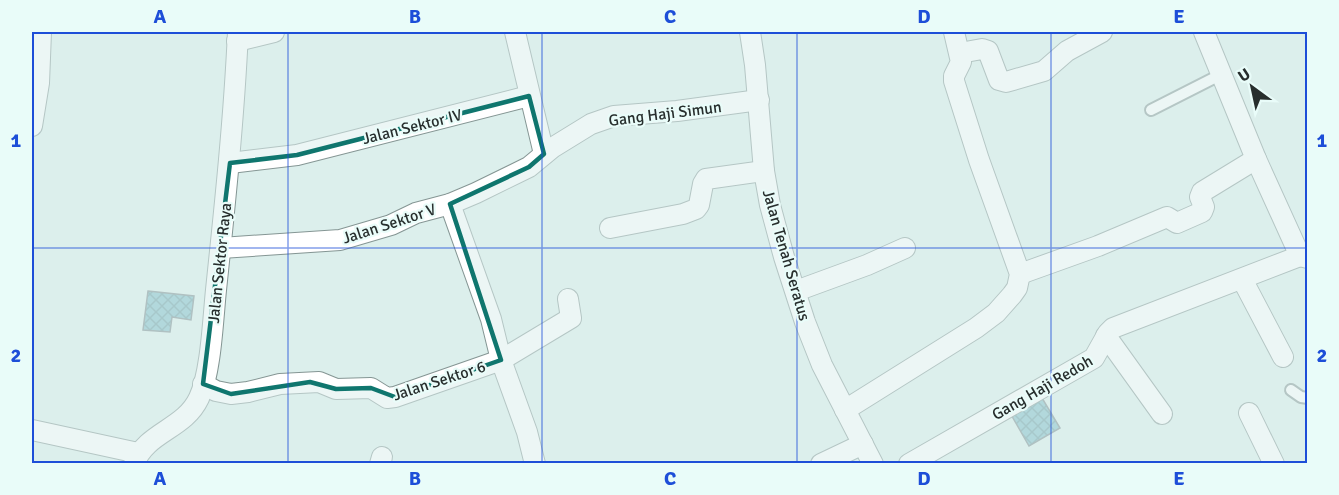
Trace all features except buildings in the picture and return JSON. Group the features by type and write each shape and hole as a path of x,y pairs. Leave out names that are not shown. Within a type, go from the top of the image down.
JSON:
{"street":[{"path":"32,126 39,83 41,32"},
{"path":"238,36 274,32"},
{"path":"515,32 544,154"},
{"name":"Jalan Tenah Seratus","path":"750,32 759,100 764,171 770,205 805,322 822,365 873,464"},
{"path":"845,410 976,328 996,313 1017,288 1020,274 979,160 954,81 954,76 962,62 954,32"},
{"path":"960,53 982,49 988,51 999,80 1006,82 1046,70 1067,51 1102,32"},
{"path":"1204,32 1257,159 1304,257"},
{"name":"Jalan Sektor Raya","path":"136,458 149,440 189,415 200,396 203,384 212,333 230,163 238,36"},
{"name":"Jalan Sektor IV","path":"230,163 297,156 529,96"},
{"name":"Gang Haji Simun","path":"544,154 591,124 614,116 759,100"},
{"name":"Jalan Sektor V","path":"221,248 340,240 391,225 432,207 450,204 529,167 544,154"},
{"path":"1020,274 1098,246 1167,217 1177,223 1202,212 1204,207 1200,195 1203,190 1257,159"},
{"path":"610,228 688,213 699,205 706,179 764,171"},
{"path":"450,204 491,319 501,360 527,432 535,464"},
{"path":"796,291 867,265 905,248"},
{"name":"Gang Haji Redoh","path":"909,464 1092,360 1113,328 1304,257"},
{"path":"1242,279 1282,357"},
{"path":"501,360 571,318 568,299"},
{"path":"1106,336 1162,414"},
{"name":"Jalan Sektor 6","path":"203,384 231,394 280,384 319,382 336,389 371,388 387,398 501,360"},
{"path":"1249,413 1274,464"},
{"path":"32,430 136,458"},
{"path":"821,464 863,444"}],"lane":[{"path":"1151,110 1220,75"},
{"path":"1292,390 1301,397 1308,398"}],"highlighted area":[{"path":"529,96 544,154 529,167 450,204 501,360 395,397 371,388 336,389 310,382 231,394 203,384 230,163 297,155"}]}
